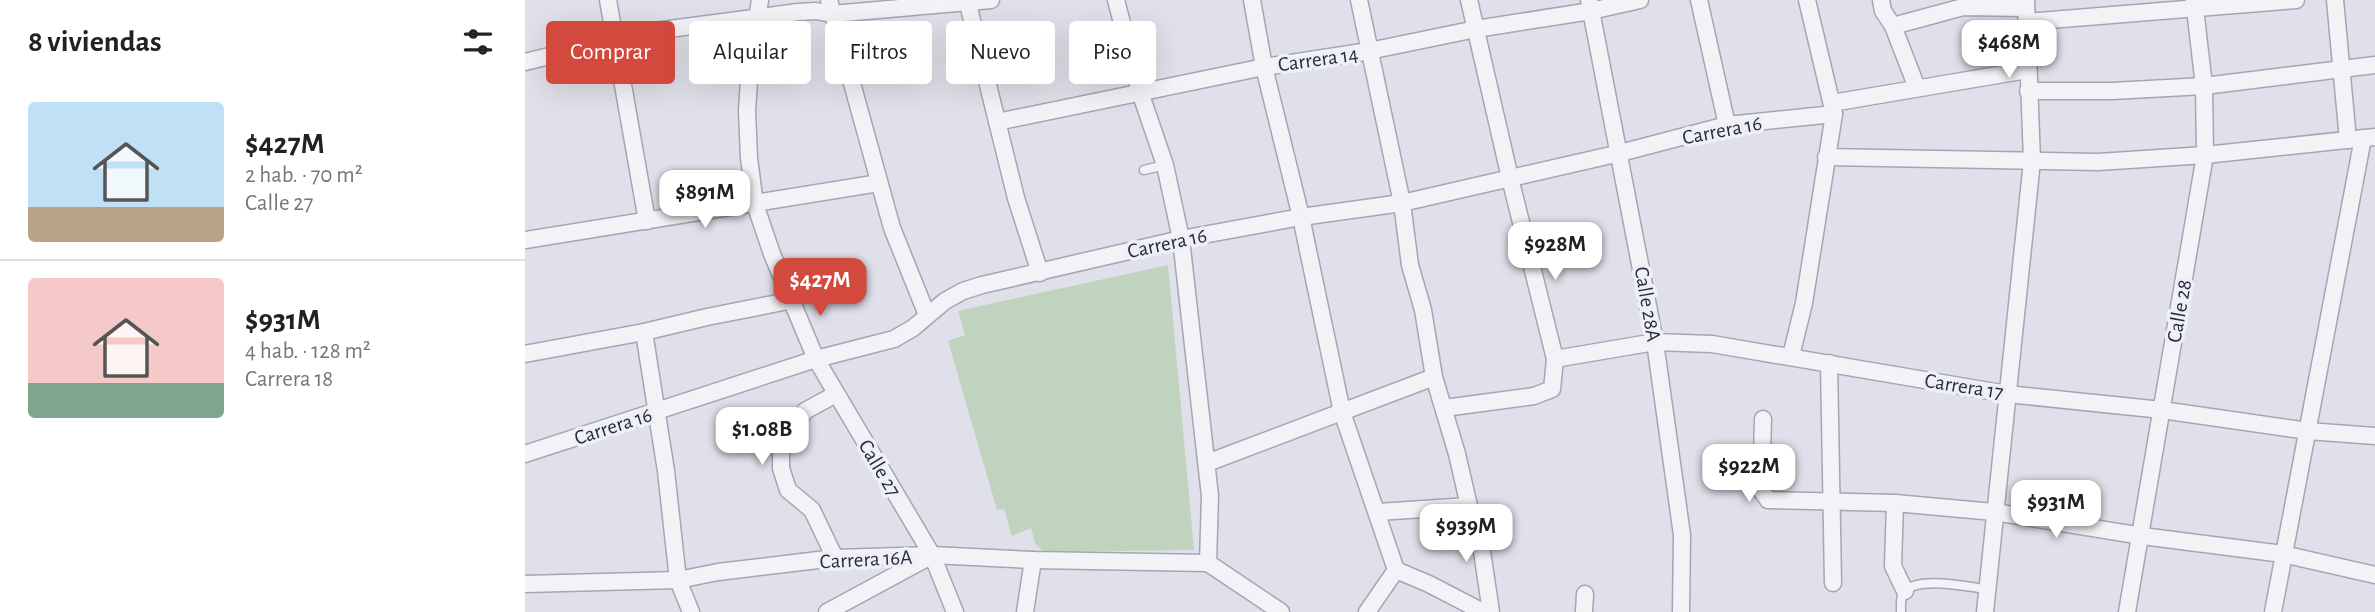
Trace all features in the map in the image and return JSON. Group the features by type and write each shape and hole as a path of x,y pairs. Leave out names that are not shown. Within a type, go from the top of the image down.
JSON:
{"street":[{"path":"608,0 613,21"},
{"name":"Calle 27","path":"760,0 750,64 747,111 755,204 772,254 817,359 932,555 954,612"},
{"path":"675,28 830,7 991,0"},
{"path":"1116,0 1140,92 1165,164 1181,239 1206,463 1210,518 1208,563 1281,612"},
{"path":"1252,0 1264,67 1301,218 1342,412 1396,570 1483,612"},
{"path":"1359,0 1402,203 1410,265 1423,310 1434,377 1469,506 1478,525 1492,612"},
{"path":"1444,408 1535,397 1552,389 1555,359 1469,0"},
{"name":"Carrera 14","path":"997,122 1264,67 1369,51 1590,6 1640,0"},
{"path":"1699,0 1727,125"},
{"path":"1791,356 1804,303 1833,108 1807,0"},
{"path":"1881,0 1917,88"},
{"path":"1893,26 1963,7 2026,10 2296,0"},
{"path":"2273,612 2362,138 2341,69 2335,0"},
{"path":"967,1 1016,198 1040,273"},
{"name":"Calle 28","path":"2127,612 2205,155 2204,86 2195,4"},
{"name":"Calle 28A","path":"1590,6 1655,342 1682,535 1681,612"},
{"path":"830,7 892,228 927,315"},
{"path":"1985,612 2032,161 2026,10"},
{"path":"525,62 546,57"},
{"path":"2028,92 2204,86 2375,65"},
{"name":"Carrera 16","path":"525,454 817,359 894,339 913,328 945,300 963,291 1181,239 1402,203 1620,153 1727,125 1833,108 1917,88 2027,70"},
{"path":"624,84 647,221"},
{"path":"1826,157 2098,162 2205,155 2362,138"},
{"path":"525,240 879,183"},
{"path":"525,353 644,332 793,300"},
{"path":"644,332 658,412 678,580 691,612"},
{"name":"Carrera 17","path":"1555,359 1655,342 1712,344 2007,394 2162,410 2308,431 2375,436"},
{"path":"1829,363 1832,583"},
{"path":"1206,463 1434,377"},
{"path":"835,558 811,510 788,489 781,468 781,453 790,432 805,411 836,394"},
{"path":"1763,419 1761,490 1768,500 1895,503 1994,512 2142,536 2283,554 2375,575"},
{"path":"1895,503 1893,566 1905,591"},
{"path":"1378,512 1469,506"},
{"path":"827,612 932,555"},
{"name":"Carrera 16A","path":"525,584 678,580 718,572 835,558 932,555 1208,563"},
{"path":"1025,612 1033,560"},
{"path":"1367,612 1396,570"},
{"path":"1584,612 1585,594"}],"lane":[{"path":"1144,170 1165,164"},
{"path":"1901,612 1901,597 1905,591 1925,582 1987,589"}],"green space":[{"path":"1168,265 1194,550 1043,552 1035,543 1031,528 1012,536 1004,509 997,510 948,341 965,335 958,311"}]}
